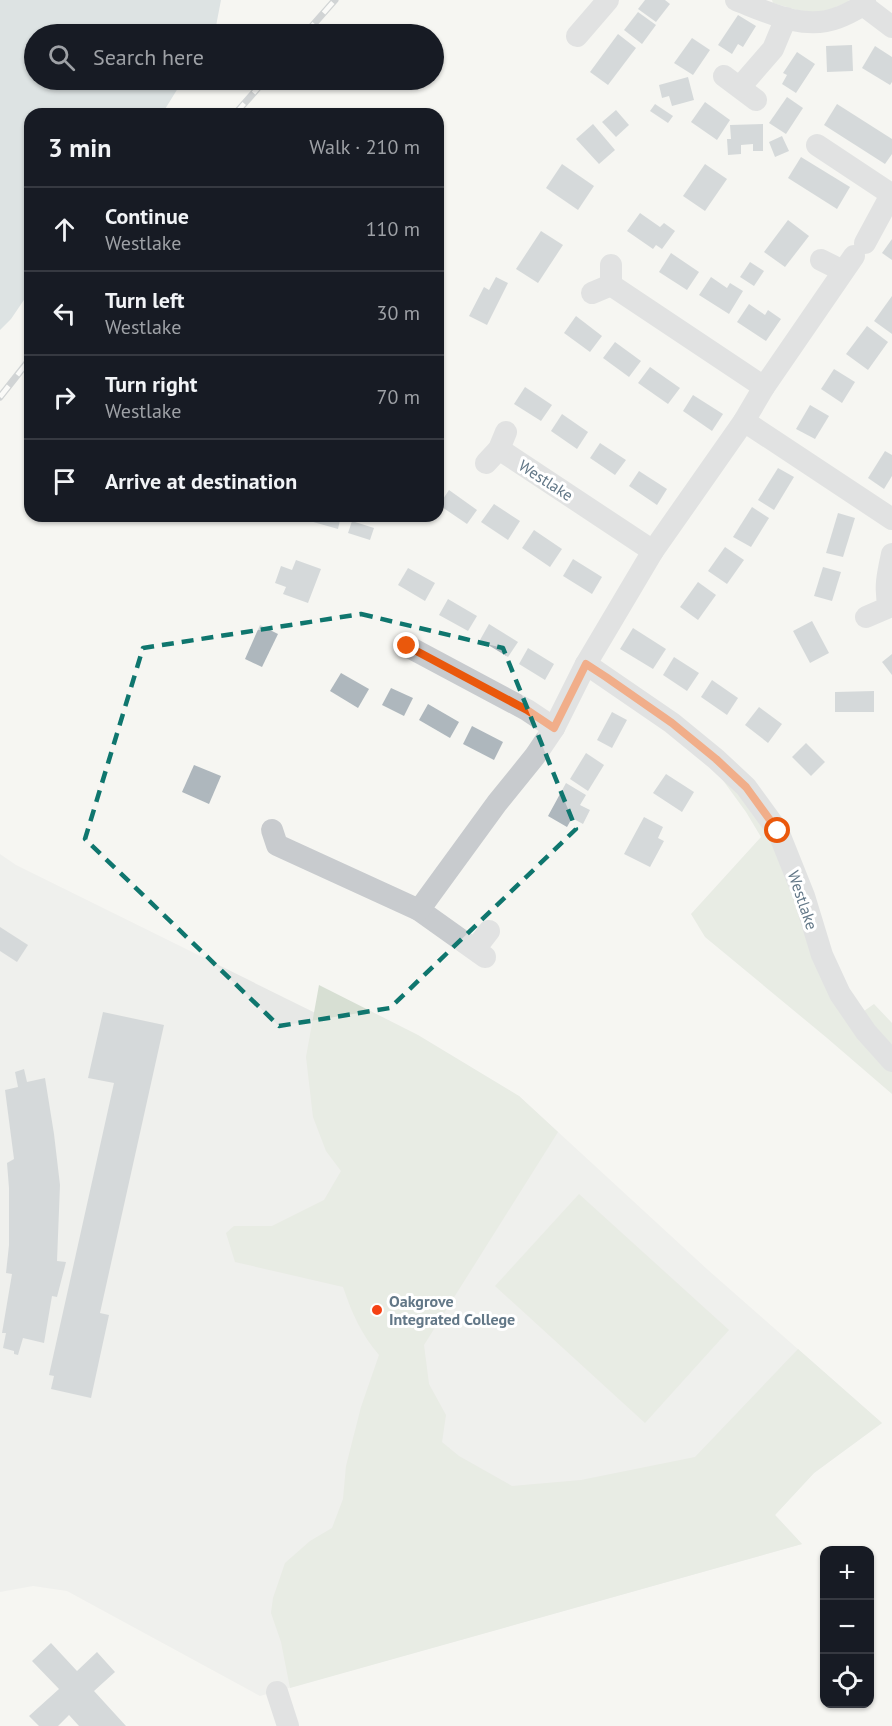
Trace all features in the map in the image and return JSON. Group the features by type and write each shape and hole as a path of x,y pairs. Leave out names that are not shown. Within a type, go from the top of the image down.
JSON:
{"street":[{"path":"577,36 608,0"},
{"path":"749,2 786,18 809,23 836,19 864,3 892,27"},
{"path":"740,88 773,49 786,18"},
{"path":"426,915 497,803 535,756 554,728 586,664 653,550 744,421 764,387 854,257 892,194 817,145"},
{"path":"821,260 854,257"},
{"path":"605,281 764,387"},
{"path":"744,421 892,519"},
{"name":"Westlake","path":"497,448 653,550"},
{"path":"866,617 889,607 887,582 892,554"},
{"path":"401,644 527,710 554,728"},
{"name":"Westlake","path":"586,664 672,723 746,787 778,831 804,896 822,955 840,994 866,1032 892,1061"},
{"path":"270,843 426,915 480,953 489,931"},
{"path":"278,1692 288,1726"}],"highlighted area":[{"path":"361,614 503,648 576,829 390,1008 279,1026 85,839 143,648"}],"shaded area":[{"path":"0,0 221,0 216,24 24,24 24,90 177,90 166,108 24,108 24,300 0,330"},
{"path":"772,0 849,0 819,14 773,3"},
{"path":"706,757 766,824 822,955 864,1011 874,1004 892,1023 892,1094 705,937 691,914 761,837 746,812"},
{"name":"Oakgrove Integrated College","path":"0,854 16,865 364,1037 519,1096 708,1270 882,1423 814,1473 775,1515 802,1544 260,1696 67,1591 33,1586 0,1592"},
{"path":"319,985 418,1035 519,1096 558,1132 424,1345 429,1384 446,1415 442,1442 459,1456 512,1486 581,1480 695,1457 798,1349 882,1423 814,1473 775,1515 802,1544 290,1688 281,1642 271,1613 273,1598 285,1563 310,1541 332,1528 343,1499 346,1466 361,1407 379,1355 358,1323 343,1287 235,1262 226,1233 234,1226 272,1226 324,1200 341,1171 326,1151 313,1117 306,1057"},
{"path":"579,1194 729,1330 645,1423 495,1286"}],"building":[{"path":"645,0 665,0 670,4 656,22 638,9"},
{"path":"638,12 656,25 642,44 624,30"},
{"path":"738,15 756,26 743,47 738,44 732,54 718,45"},
{"path":"618,34 636,48 608,85 590,72"},
{"path":"692,38 710,50 693,75 674,63"},
{"path":"852,45 853,71 827,72 826,46"},
{"path":"875,46 892,57 890,85 862,68"},
{"path":"797,52 815,64 796,93 782,84 787,75 783,73"},
{"path":"688,77 694,100 672,106 669,96 662,98 659,85"},
{"path":"787,97 803,108 786,134 769,123"},
{"path":"705,102 730,120 717,140 691,122"},
{"path":"655,104 673,116 668,123 650,111"},
{"path":"837,104 892,139 892,154 885,164 824,125"},
{"path":"616,110 629,125 616,137 602,122"},
{"path":"593,124 615,150 599,164 576,139"},
{"path":"763,124 763,151 753,151 753,144 741,145 741,154 728,155 727,139 731,139 730,125"},
{"path":"782,136 789,151 775,157 769,142"},
{"path":"801,157 850,187 837,209 788,178"},
{"path":"562,164 594,186 578,210 546,188"},
{"path":"705,164 727,179 705,211 683,196"},
{"path":"640,213 660,227 664,223 675,231 662,249 656,245 653,249 627,231"},
{"path":"788,220 809,236 785,267 764,252"},
{"path":"541,231 563,245 538,283 516,269"},
{"path":"892,239 892,260 882,253"},
{"path":"671,253 699,272 687,290 659,272"},
{"path":"750,262 764,271 754,286 740,277"},
{"path":"496,277 508,283 487,325 469,316 484,287 489,290"},
{"path":"711,277 727,288 730,283 743,291 729,314 699,295"},
{"path":"892,296 892,334 874,321"},
{"path":"749,304 765,315 768,310 781,319 766,341 737,322"},
{"path":"576,316 602,336 590,352 564,333"},
{"path":"867,326 888,342 868,370 846,354"},
{"path":"615,342 641,361 629,377 603,358"},
{"path":"650,367 680,388 668,404 638,383"},
{"path":"834,369 855,382 842,403 821,389"},
{"path":"525,387 552,405 541,421 514,404"},
{"path":"693,395 723,414 712,431 683,411"},
{"path":"810,405 829,416 815,439 796,429"},
{"path":"562,414 588,432 577,449 551,431"},
{"path":"600,443 626,460 615,475 590,458"},
{"path":"885,451 892,455 892,476 884,489 868,478"},
{"path":"778,468 794,477 774,510 758,500"},
{"path":"639,471 667,489 657,505 629,486"},
{"path":"449,490 477,510 467,524 444,508 444,498"},
{"path":"494,504 520,521 508,540 481,522"},
{"path":"752,507 769,518 751,547 733,537"},
{"path":"838,513 855,518 843,557 826,553"},
{"path":"313,522 340,522 338,529"},
{"path":"352,522 374,528 370,540 348,533"},
{"path":"534,530 562,549 550,567 522,548"},
{"path":"725,547 744,560 727,584 708,571"},
{"path":"573,559 602,577 592,594 563,576"},
{"path":"296,560 321,569 308,603 283,594 286,587 275,583 281,566 292,570"},
{"path":"823,567 841,572 832,601 814,596"},
{"path":"408,568 435,583 425,601 398,585"},
{"path":"698,582 716,595 698,620 680,607"},
{"path":"448,599 477,616 468,631 439,615"},
{"path":"812,621 829,653 810,663 793,631"},
{"path":"489,624 518,642 508,657 480,640"},
{"path":"260,625 278,634 262,667 245,659"},
{"path":"633,628 666,649 653,669 620,649"},
{"path":"528,648 554,664 545,680 519,664"},
{"path":"892,654 892,675 882,662"},
{"path":"674,657 699,673 687,691 663,675"},
{"path":"341,673 369,689 358,708 330,691"},
{"path":"712,680 738,698 727,715 701,697"},
{"path":"391,688 413,698 404,716 382,705"},
{"path":"874,691 874,712 835,712 835,692"},
{"path":"428,704 459,722 450,738 419,720"},
{"path":"759,707 782,724 768,743 745,725"},
{"path":"612,712 627,720 612,748 597,740"},
{"path":"472,726 503,742 494,760 463,744"},
{"path":"806,743 825,762 811,776 792,757"},
{"path":"586,753 604,765 588,791 570,779"},
{"path":"194,765 221,776 209,804 182,792"},
{"path":"666,774 694,792 682,812 653,793"},
{"path":"566,783 586,795 580,805 590,810 583,824 572,818 567,827 548,816"},
{"path":"644,817 663,827 658,838 664,841 650,867 624,854"},
{"path":"0,927 28,945 17,962 0,951"},
{"path":"103,1012 164,1025 100,1313 109,1315 91,1398 51,1389 54,1376 49,1375 114,1083 88,1078"},
{"path":"24,1069 27,1082 45,1078 60,1185 57,1261 66,1262 57,1297 52,1296 44,1343 23,1338 18,1355 14,1354 14,1351 3,1348 6,1333 2,1333 12,1274 6,1273 9,1245 7,1163 14,1159 5,1090 18,1087 15,1072"},
{"path":"51,1643 77,1671 97,1652 115,1672 94,1691 126,1726 79,1726 69,1715 58,1726 39,1726 29,1716 59,1689 32,1661"}],"railway":[{"path":"314,24 335,0"},
{"path":"240,108 256,90"},
{"path":"0,397 24,367"}],"place":[{"name":"Oakgrove Integrated College","path":"377,1310"}],"route":[{"path":"407,646 527,710 554,728 586,664 672,723 716,759 746,787 778,831"}]}
